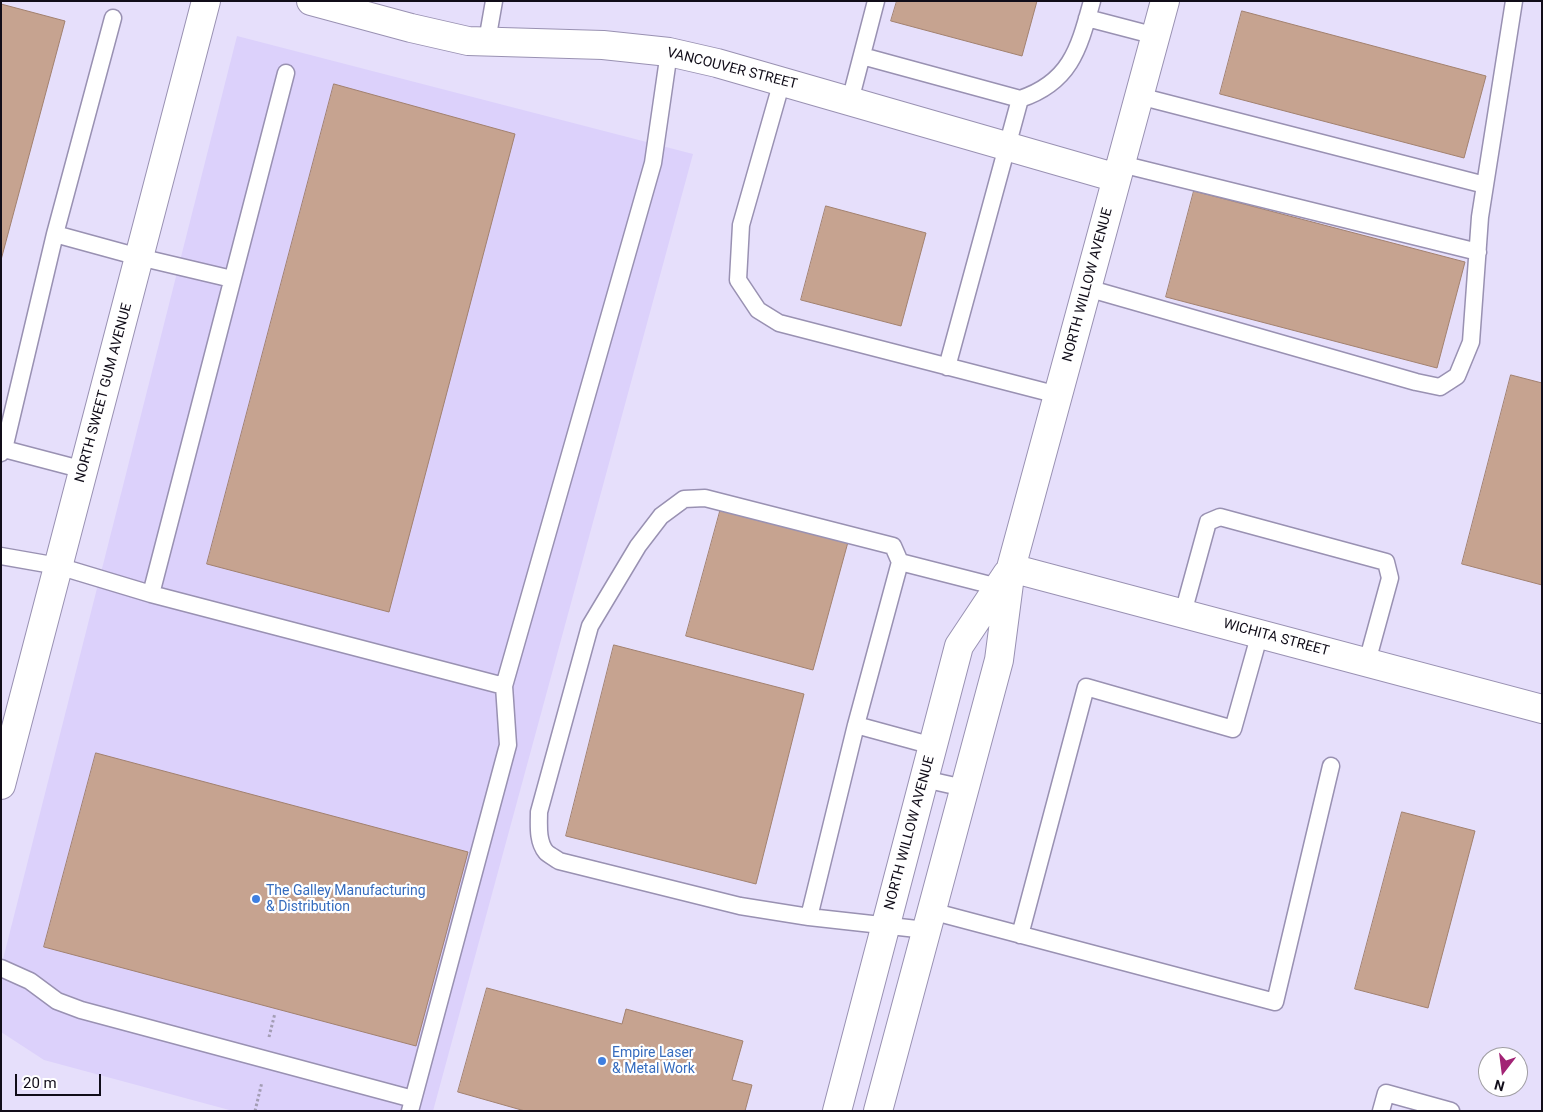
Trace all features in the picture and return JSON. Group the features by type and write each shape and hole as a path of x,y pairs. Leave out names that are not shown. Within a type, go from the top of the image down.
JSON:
{"street":[{"name":"NORTH SWEET GUM AVENUE","path":"1,785 206,1"},
{"name":"VANCOUVER STREET","path":"311,1 468,41 603,46 670,52 782,81 1007,146 1119,171"},
{"name":"NORTH WILLOW AVENUE","path":"878,1111 999,660 1006,581 1165,1"},
{"name":"NORTH WILLOW AVENUE","path":"837,1111 959,646 1006,581"},
{"name":"WICHITA STREET","path":"1006,581 1183,613 1542,709"}],"lane":[{"path":"487,41 494,1"},
{"path":"850,101 876,1"},
{"path":"862,56 1020,99 1033,94 1061,74 1071,63 1081,41 1092,1"},
{"path":"1087,288 1416,382 1440,387 1458,376 1471,342 1480,217 1514,1"},
{"path":"84,470 3,451 55,234 113,18"},
{"path":"1087,18 1156,36"},
{"path":"1,968 30,981 57,1001 81,1010 412,1105 508,745 504,686 653,163 670,52"},
{"path":"151,594 286,73"},
{"path":"782,81 741,225 738,280 758,310 779,323 1058,395"},
{"path":"1139,96 1485,184"},
{"path":"947,366 1020,99"},
{"path":"1119,171 1478,252"},
{"path":"55,234 139,257 232,279"},
{"path":"809,916 856,725 900,562 893,546 705,498 684,499 661,516 638,546 590,626 539,812 541,843 546,852 559,861 740,906 809,916 885,926 928,921 1020,935 1275,1002 1331,766"},
{"path":"1183,613 1208,522 1220,517 1386,562 1390,578 1367,662"},
{"path":"1,556 58,566 151,594 504,686"},
{"path":"900,562 1006,581"},
{"path":"1020,935 1086,687 1233,729 1260,634"},
{"path":"856,725 933,746"},
{"path":"924,779 964,788"},
{"path":"1381,1111 1386,1093 1451,1111"}],"shaded area":[{"path":"237,36 693,154 433,1111 233,1111 44,1060 1,1032 1,967"}],"building":[{"path":"897,1 1037,1 1022,56 891,21"},
{"path":"1,4 65,21 1,260"},
{"path":"1242,11 1486,76 1464,158 1220,94"},
{"path":"334,84 515,134 389,612 207,564"},
{"path":"1194,191 1465,262 1437,368 1166,297"},
{"path":"826,206 926,233 901,326 801,300"},
{"path":"1511,375 1542,383 1542,585 1462,564"},
{"path":"721,508 848,542 813,670 686,636"},
{"path":"614,645 804,694 756,884 566,836"},
{"name":"The Galley Manufacturing & Distribution","path":"96,753 468,852 416,1046 44,947"},
{"path":"1402,812 1475,831 1428,1008 1355,989"},
{"name":"Empire Laser & Metal Work","path":"487,988 622,1024 626,1009 743,1041 732,1080 752,1085 745,1111 525,1111 458,1092"}],"place":[{"name":"The Galley Manufacturing & Distribution","path":"256,899"},
{"name":"Empire Laser & Metal Work","path":"602,1061"}]}
